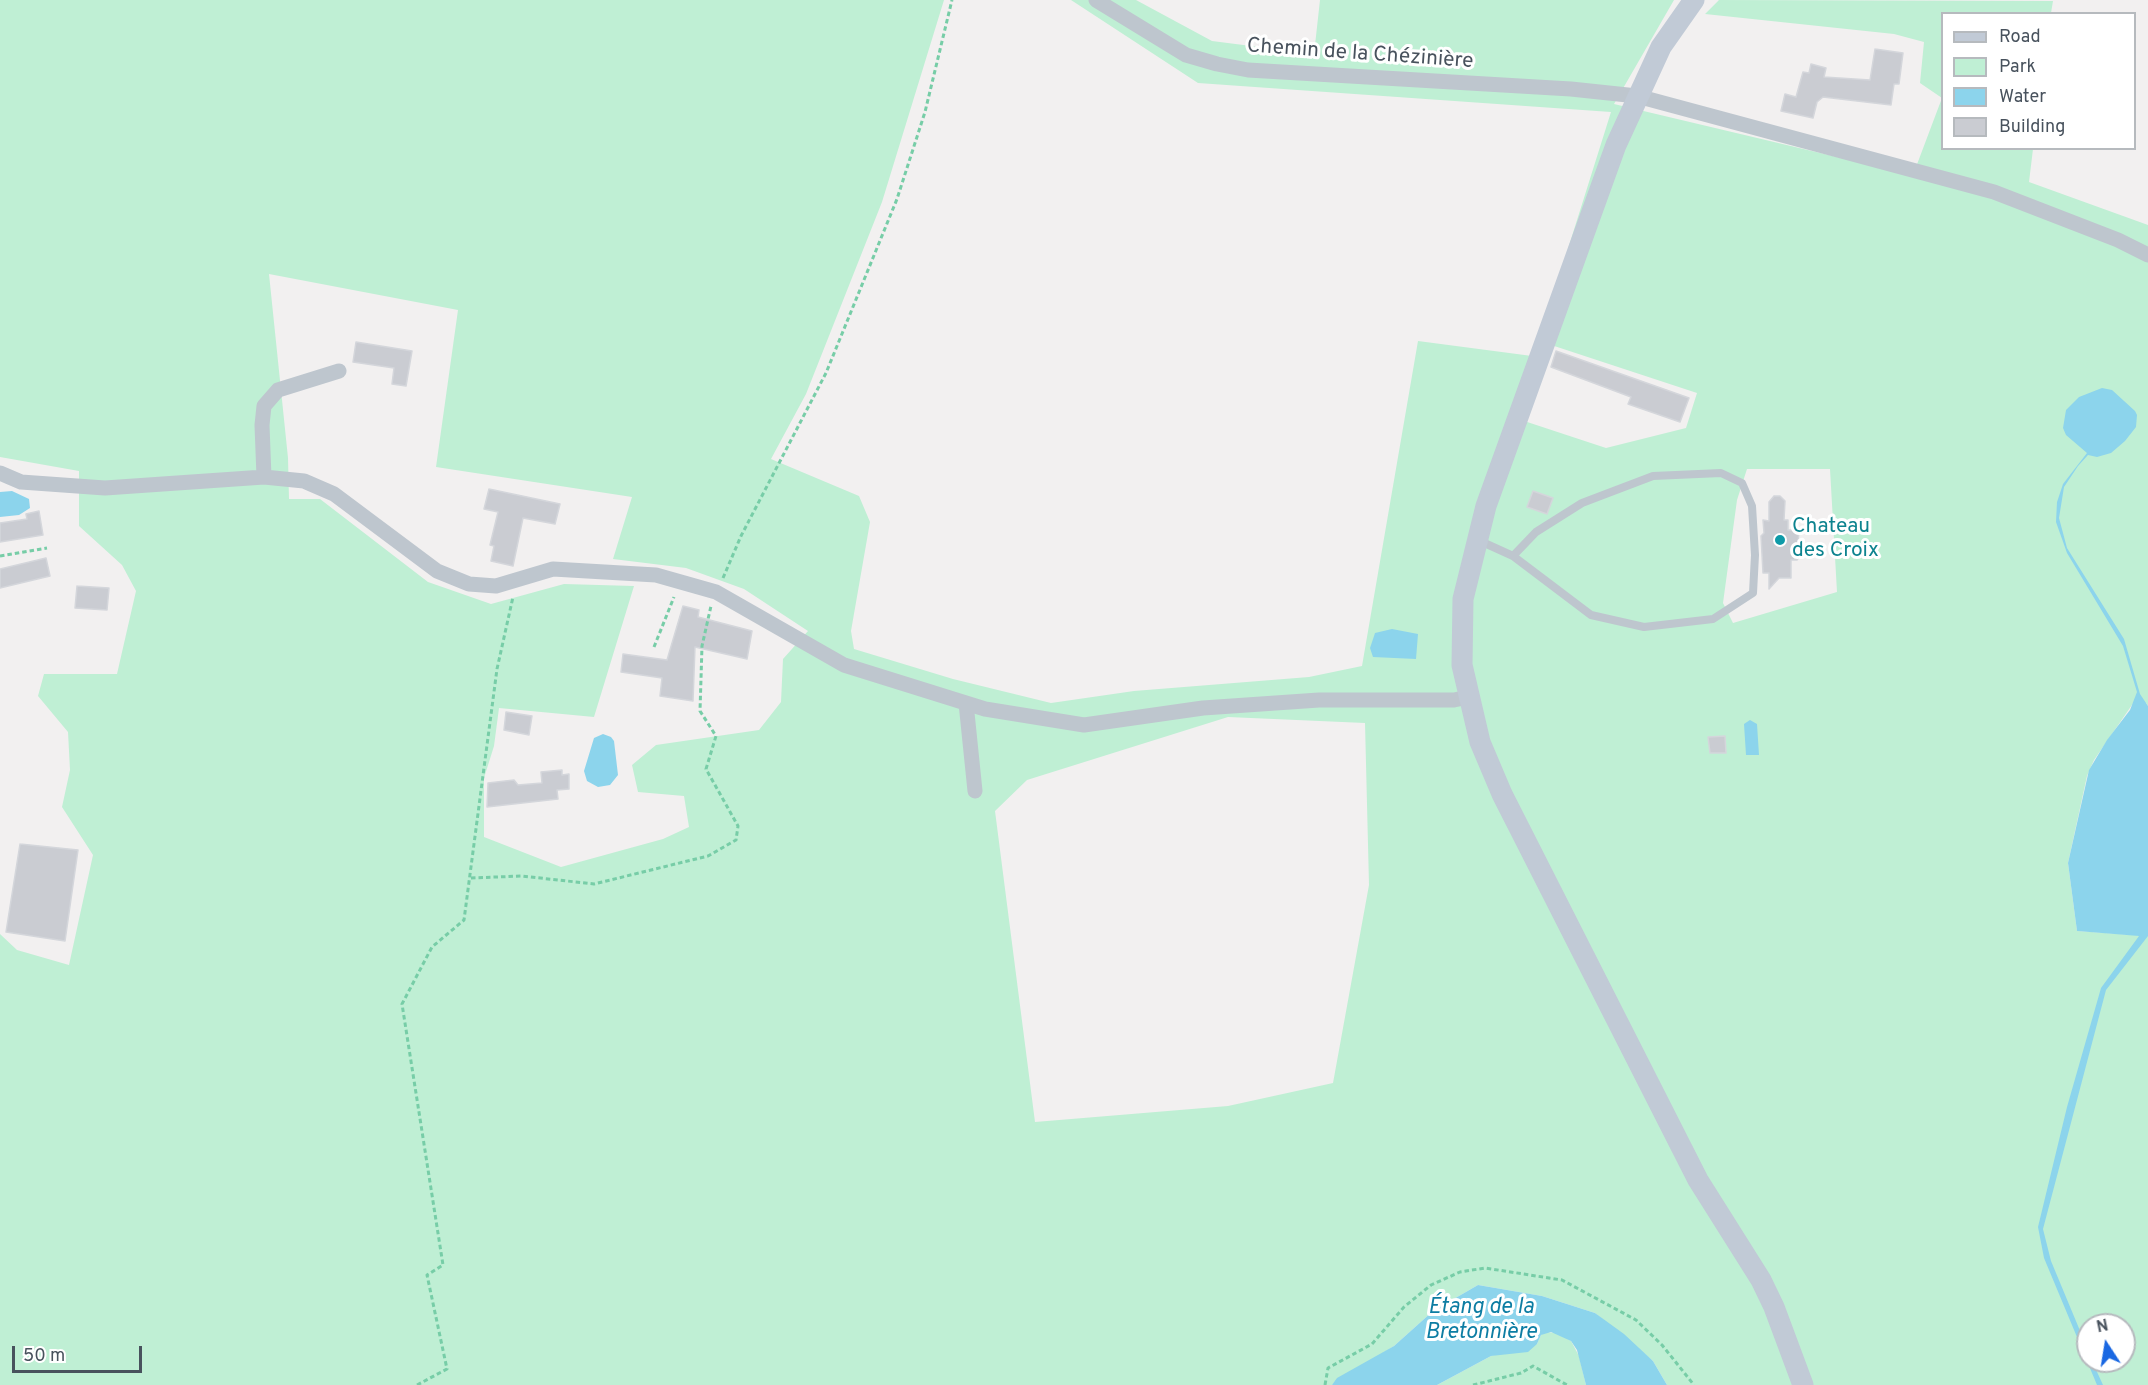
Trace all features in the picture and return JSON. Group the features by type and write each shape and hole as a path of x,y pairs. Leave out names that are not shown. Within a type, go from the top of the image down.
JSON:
{"street":[{"name":"Chemin de la Chézinière","path":"1096,0 1186,55 1248,70 1571,89 1637,96 1994,192 2118,240 2148,255"},
{"path":"1694,0 1660,47 1637,96 1581,242 1476,540 1463,599 1462,665 1480,742 1502,794 1698,1180 1761,1280 1774,1307 1803,1385"},
{"path":"264,477 262,425 264,406 279,390 339,371"},
{"path":"0,473 21,482 105,488 264,477 304,481 334,494 437,571 469,584 496,586 553,569 633,573 680,582 716,592 844,665 985,709 1084,725 1203,708 1319,700 1454,700 1468,697"},
{"path":"966,703 975,791"}],"lane":[{"path":"1476,540 1513,556 1591,615 1644,627 1713,619 1753,593 1755,555 1752,506 1742,483 1721,473 1653,476 1582,503 1536,532 1513,556"}],"path":[{"path":"471,878 522,876 594,884 708,856 736,840 738,826 706,769 716,736 700,711 702,646 716,592 741,536 826,373 897,199 925,112 952,0"},
{"path":"0,556 47,548"},
{"path":"417,1385 447,1369 427,1275 443,1265 402,1004 432,947 464,921 471,878 479,792 497,669 517,580"},
{"path":"654,647 680,582"},
{"path":"1325,1385 1328,1368 1372,1344 1404,1307 1431,1285 1460,1272 1485,1268 1562,1281 1626,1314 1636,1320 1662,1345 1694,1385"},
{"path":"1473,1385 1521,1373 1533,1366 1567,1385"}],"green space":[{"path":"0,0 944,0 882,202 806,394 771,459 859,496 870,522 851,631 854,649 953,679 1051,703 1134,691 1309,677 1362,666 1418,341 1532,356 1509,416 1606,448 1686,428 1697,393 1539,341 1611,112 1198,83 1071,0 1136,0 1212,41 1314,54 1320,0 1674,0 1614,104 1913,175 1941,101 1941,150 2033,150 2029,182 2148,225 2148,706 2146,703 2134,702 2094,760 2087,776 2068,863 2077,931 2148,936 2148,1385 1667,1385 1653,1361 1595,1313 1542,1296 1478,1285 1433,1311 1394,1346 1332,1385 0,1385 0,934 17,950 69,965 93,855 62,807 70,770 68,732 38,696 44,674 117,674 136,591 122,565 79,526 79,471 0,457","holes":["269,274 458,310 436,467 632,497 613,559 686,568 744,589 808,631 783,659 781,702 759,730 656,745 632,765 638,792 684,796 689,827 663,839 561,867 484,837 484,778 494,746 499,708 594,717 634,586 564,584 491,604 428,582 320,499 289,499 288,458","1747,469 1830,469 1837,592 1733,623 1723,603 1737,500","1228,717 1365,723 1369,885 1333,1083 1228,1106 1035,1122 995,811 1027,780"]},
{"path":"1719,0 2053,1 2051,12 1941,12 1941,97 1920,83 1924,42 1894,34 1705,14"},
{"path":"1545,1332 1557,1333 1571,1341 1579,1356 1586,1385 1437,1385 1491,1356 1537,1344"}],"water":[{"path":"2102,388 2112,390 2137,415 2136,427 2125,441 2111,453 2097,457 2088,455 2078,466 2064,487 2059,518 2067,548 2124,639 2140,694 2148,706 2148,936 2106,990 2043,1229 2051,1261 2076,1321 2076,1335 2044,1258 2038,1227 2067,1107 2101,988 2139,936 2077,931 2068,863 2089,770 2107,740 2130,710 2137,692 2123,646 2067,553 2056,522 2057,502 2063,484 2087,453 2066,435 2063,428 2066,410 2079,397"},
{"path":"12,491 29,499 30,508 19,515 0,517 0,492"},
{"path":"1392,629 1418,634 1416,659 1373,657 1370,648 1375,633"},
{"path":"1750,720 1757,724 1759,755 1746,755 1744,724"},
{"path":"603,734 614,741 618,775 610,785 598,787 587,781 584,771 594,738"},
{"name":"Étang de la Bretonnière","path":"1478,1285 1542,1296 1595,1313 1624,1334 1653,1361 1667,1385 1586,1385 1577,1350 1571,1341 1551,1332 1541,1335 1537,1344 1528,1352 1491,1356 1437,1385 1332,1385 1337,1378 1394,1346 1433,1311"},
{"path":"2092,1373 2098,1373 2103,1385 2097,1385"}],"building":[{"path":"1875,49 1903,53 1899,84 1894,84 1891,105 1823,97 1817,102 1813,118 1781,111 1785,94 1796,97 1803,72 1809,73 1811,64 1826,68 1824,77 1870,80"},
{"path":"356,342 412,351 406,386 392,384 394,368 353,362"},
{"path":"1556,351 1689,398 1680,422 1628,404 1631,397 1551,367"},
{"path":"489,489 560,504 555,524 523,518 513,566 491,561 494,546 490,545 498,512 484,509"},
{"path":"1533,491 1553,498 1547,514 1527,507"},
{"name":"Chateau des Croix","path":"1774,496 1780,496 1785,501 1784,520 1788,520 1788,530 1799,530 1798,544 1802,553 1797,560 1791,560 1791,578 1779,578 1769,589 1769,573 1763,573 1761,536 1764,533 1763,520 1769,521 1769,502"},
{"path":"39,511 43,535 0,542 0,523 27,519 26,514"},
{"path":"46,558 50,576 0,588 0,569"},
{"path":"77,586 109,588 107,610 75,608"},
{"path":"683,606 699,610 698,617 752,631 747,659 695,647 693,701 660,696 662,678 621,672 623,654 667,660"},
{"path":"506,712 532,716 529,735 504,730"},
{"path":"1725,736 1726,753 1710,753 1708,737"},
{"path":"562,770 562,775 569,774 569,789 557,790 558,799 487,807 488,783 514,780 518,785 542,783 541,772"},
{"path":"20,844 78,850 65,941 6,932"}],"place":[{"name":"Chateau des Croix","path":"1780,540"}]}
